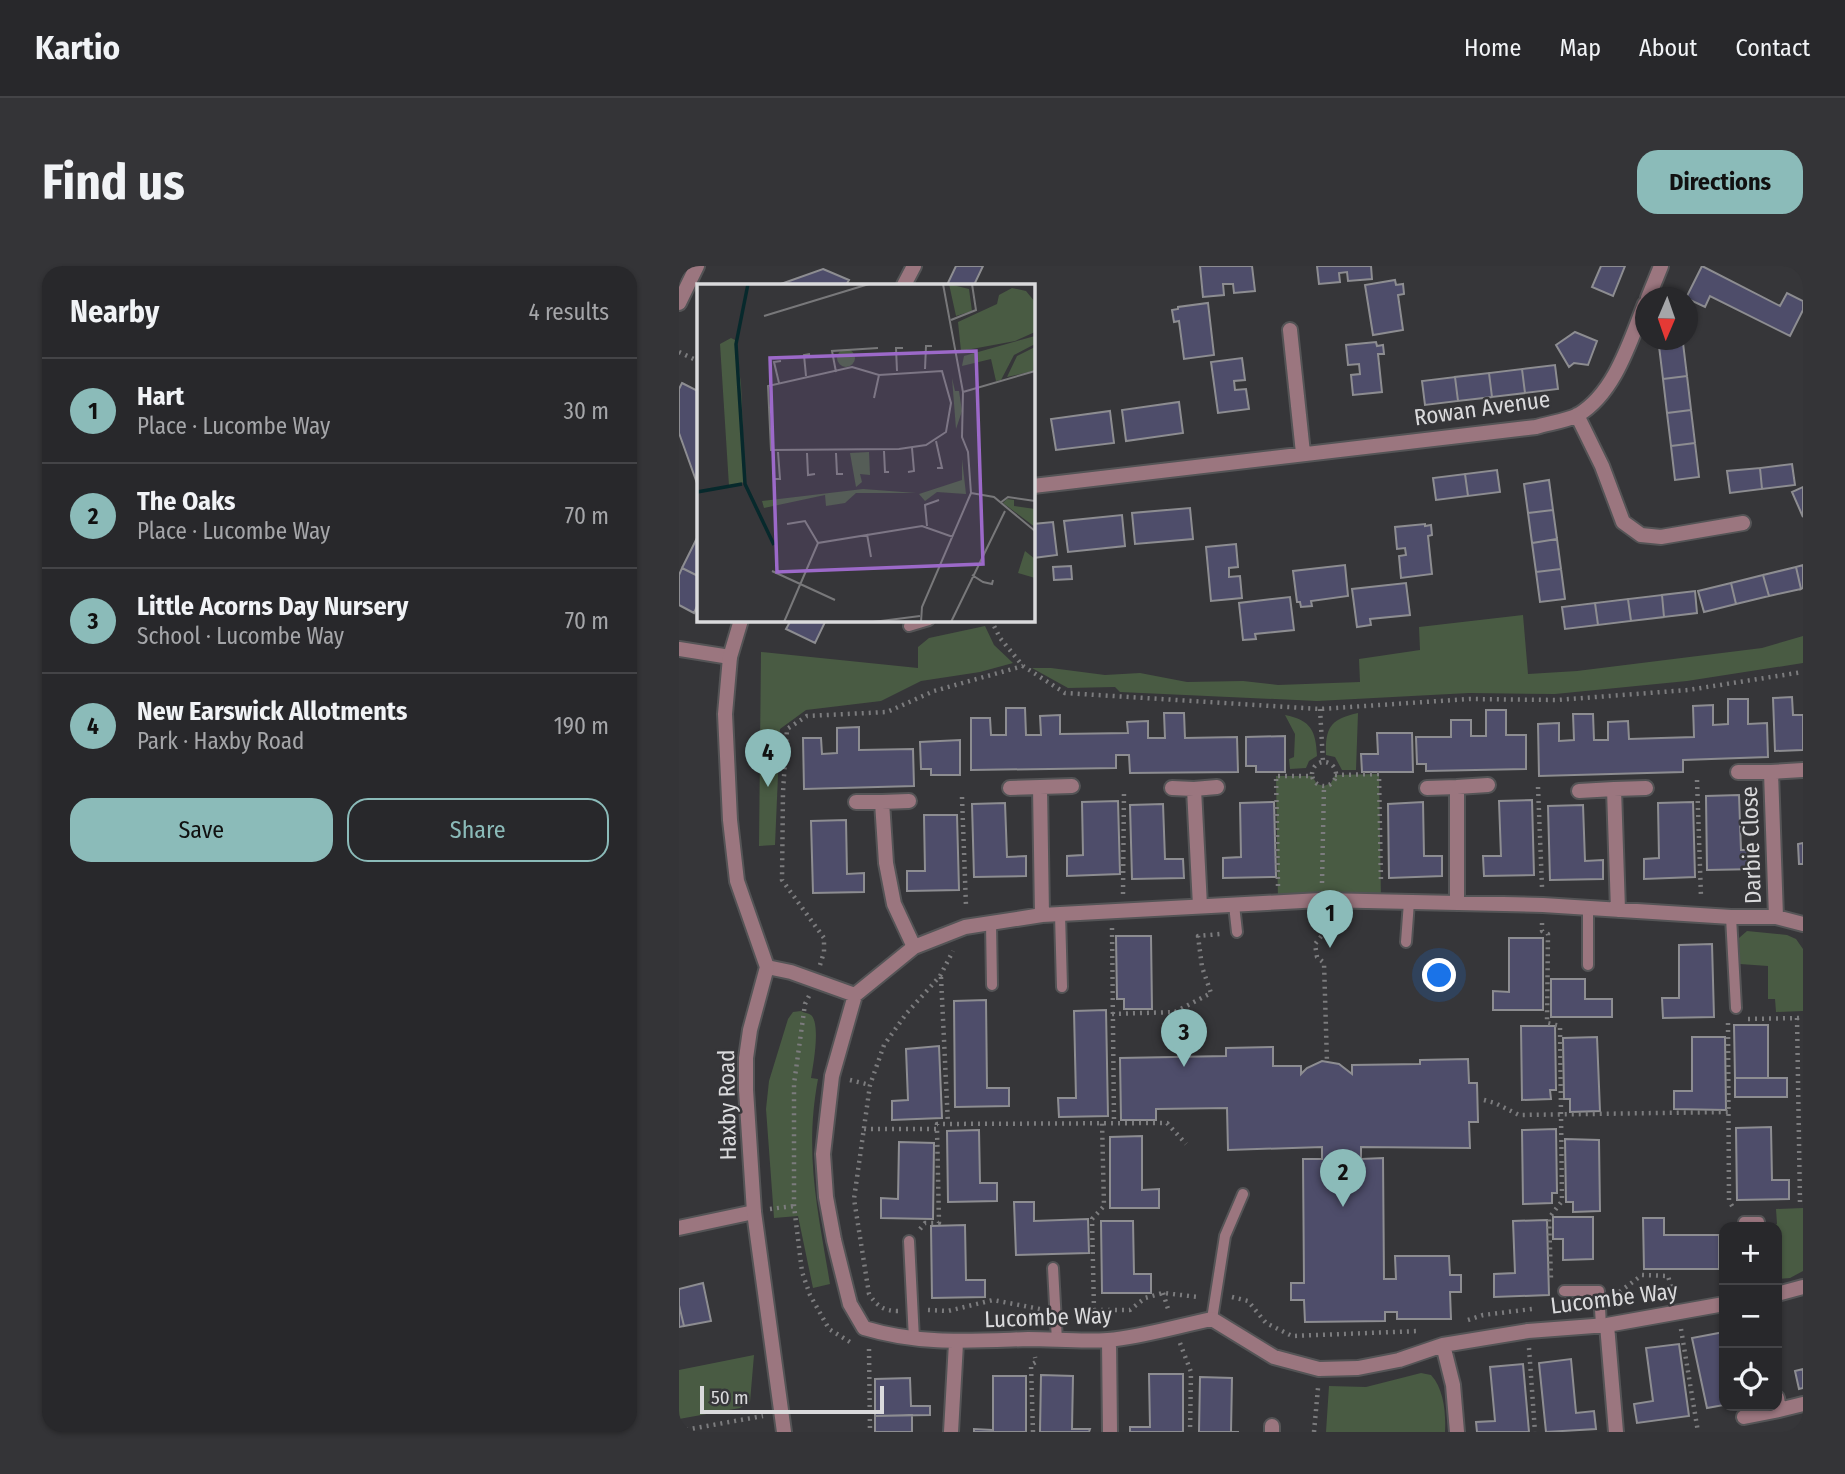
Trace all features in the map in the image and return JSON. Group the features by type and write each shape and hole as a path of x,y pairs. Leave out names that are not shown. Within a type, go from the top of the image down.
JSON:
{"street":[{"path":"679,303 697,266"},
{"path":"905,284 914,266"},
{"path":"1652,287 1661,266"},
{"name":"Rowan Avenue","path":"1034,486 1536,427 1577,415 1600,395 1618,367 1635,329"},
{"path":"1290,330 1303,453"},
{"path":"1577,415 1602,466 1623,522 1641,535 1661,537 1744,523"},
{"path":"741,621 730,657 725,714 730,820 737,881 767,967 791,972 855,995 914,947 965,927 1042,915 1321,900 1543,905 1731,917 1776,917 1803,924"},
{"path":"679,649 730,657"},
{"name":"Darbie Close","path":"1738,772 1803,770"},
{"name":"Darbie Close","path":"1771,772 1776,917"},
{"path":"1427,788 1488,785"},
{"path":"1010,788 1072,786"},
{"path":"1039,787 1042,915"},
{"path":"1172,788 1217,787"},
{"path":"1457,787 1457,903"},
{"path":"1579,791 1646,788"},
{"path":"1194,789 1199,906"},
{"path":"1614,789 1618,910"},
{"path":"856,802 909,801"},
{"path":"882,802 886,863 894,904 914,947"},
{"name":"Haxby Road","path":"767,967 752,1015 746,1058 747,1123 754,1212 784,1432"},
{"name":"Lucombe Way","path":"855,995 832,1076 823,1154 828,1208 850,1304 864,1328 891,1336 956,1343 1032,1339 1109,1340 1212,1318 1274,1357 1319,1370 1358,1368 1399,1360 1443,1345 1528,1331 1604,1326 1719,1305"},
{"path":"679,1228 754,1212"},
{"path":"1782,1293 1803,1287"},
{"path":"1604,1326 1616,1432"},
{"path":"1109,1340 1110,1432"},
{"path":"951,1432 956,1343"},
{"path":"1443,1345 1453,1385 1457,1432"},
{"path":"1782,1404 1803,1404"},
{"path":"1744,1417 1760,1411"}],"lane":[{"path":"909,626 926,621"},
{"path":"1406,942 1409,902"},
{"path":"1234,905 1237,932"},
{"path":"1588,908 1588,965"},
{"path":"1060,914 1062,988"},
{"path":"1731,917 1735,1008"},
{"path":"991,923 992,985"},
{"path":"1212,1318 1224,1236 1243,1194"},
{"path":"909,1241 913,1339"},
{"path":"1053,1268 1056,1341"},
{"path":"1564,1290 1599,1290 1604,1326"}],"path":[{"path":"679,352 697,361"},
{"path":"992,621 1000,638 1023,666 1065,693 1320,709 1469,699 1557,700 1688,690 1803,672"},
{"path":"824,953 824,938 782,880 787,729 807,716 887,712 934,691 1023,666"},
{"path":"1320,709 1323,762"},
{"path":"1323,762 1333,767 1335,775 1331,783 1324,786 1317,784 1312,776 1316,765 1323,762"},
{"path":"1335,775 1379,774 1381,902"},
{"path":"1278,902 1276,776 1312,776"},
{"path":"1697,780 1701,903 1705,903 1705,915"},
{"path":"1324,786 1321,900 1323,934 1315,944 1317,957 1324,963 1327,1062"},
{"path":"1538,787 1542,931 1548,934 1547,1023 1560,1026 1562,1201 1549,1218 1551,1282"},
{"path":"1114,1122 1111,935 1114,895 1123,895 1124,790"},
{"path":"963,797 966,906 958,909 965,927"},
{"path":"1112,1014 1175,1012 1212,993 1202,967 1198,936 1237,932"},
{"path":"940,976 948,1124"},
{"path":"793,1206 794,1084 805,1004"},
{"path":"1742,1020 1800,1018 1800,1204 1803,1204"},
{"path":"1728,1020 1729,1200 1744,1222"},
{"path":"1484,1100 1520,1115 1729,1112"},
{"path":"1094,1310 1093,1219 1104,1206 1102,1122"},
{"path":"909,1241 925,1223 939,1223 937,1124 1167,1123 1186,1144"},
{"path":"864,1129 937,1129"},
{"path":"1163,1293 1191,1372 1190,1432"},
{"path":"1030,1308 1036,1362 1031,1365 1033,1432"},
{"path":"1525,1309 1535,1432"},
{"path":"869,1349 870,1432"},
{"path":"1314,1432 1319,1370"},
{"path":"679,1431 781,1413"}],"green space":[{"path":"1523,615 1528,674 1577,671 1762,648 1803,636 1803,663 1687,681 1555,694 1469,693 1317,701 1120,692 1115,687 1068,688 1032,668 1105,675 1140,673 1187,682 1243,681 1278,685 1360,682 1359,659 1420,650 1419,627"},
{"path":"985,626 994,645 1013,663 980,672 921,681 881,701 806,710 780,729 775,845 759,846 761,652 918,668 918,647 929,638"},
{"path":"1358,713 1356,770 1342,770 1335,757 1326,755 1327,737 1331,726 1341,718"},
{"path":"1285,715 1301,720 1313,733 1317,756 1309,761 1306,768 1290,769 1289,759 1294,757 1295,734"},
{"path":"1379,774 1381,902 1278,902 1276,776 1312,776 1317,784 1324,786 1331,783 1335,775"},
{"path":"1747,931 1787,935 1796,939 1803,949 1803,1011 1776,1012 1775,999 1768,999 1768,966 1740,964 1739,938"},
{"path":"801,1011 811,1015 815,1027 811,1078 818,1079 812,1158 830,1284 813,1288 798,1216 774,1218 766,1109 769,1081 788,1019 793,1012"},
{"path":"1803,1208 1803,1271 1790,1278 1782,1279 1782,1222 1777,1222 1776,1209"},
{"path":"754,1355 750,1402 740,1408 679,1419 679,1370"},
{"path":"1421,1373 1431,1375 1439,1387 1445,1432 1326,1432 1329,1386 1366,1387"}],"building":[{"path":"956,266 983,266 974,284 947,284"},
{"path":"1200,266 1252,266 1255,291 1234,293 1233,284 1223,284 1224,295 1203,297"},
{"path":"1317,266 1371,266 1372,279 1348,281 1347,272 1339,273 1340,282 1319,284"},
{"path":"1601,266 1625,266 1613,296 1592,287"},
{"path":"1702,266 1780,306 1787,293 1803,301 1803,310 1790,336 1710,296 1705,307 1698,304 1698,287 1692,287"},
{"path":"823,269 849,280 847,284 781,284"},
{"path":"1395,280 1396,285 1403,284 1404,294 1398,295 1403,330 1373,335 1365,285"},
{"path":"1208,303 1214,355 1184,359 1179,321 1174,322 1172,310"},
{"path":"1575,332 1597,341 1588,365 1574,363 1569,367 1556,345"},
{"path":"1376,342 1377,346 1383,345 1384,354 1378,354 1382,392 1353,395 1351,375 1360,374 1359,364 1348,365 1346,345"},
{"path":"1659,350 1684,350 1687,376 1663,379"},
{"path":"1242,358 1245,380 1234,381 1235,390 1246,389 1249,409 1218,413 1211,362"},
{"path":"1555,365 1558,389 1525,393 1522,369"},
{"path":"1522,369 1525,393 1492,397 1489,373"},
{"path":"1489,373 1492,397 1458,401 1455,377"},
{"path":"1687,376 1691,410 1667,413 1663,379"},
{"path":"1455,377 1458,401 1425,405 1422,381"},
{"path":"682,383 697,390 697,483 679,433 679,389"},
{"path":"1179,402 1183,433 1126,441 1122,410"},
{"path":"1691,410 1695,443 1671,446 1667,413"},
{"path":"1110,411 1114,443 1056,450 1051,419"},
{"path":"1695,443 1699,477 1675,480 1671,446"},
{"path":"1792,464 1795,485 1762,489 1760,468"},
{"path":"1760,468 1762,489 1730,493 1727,471"},
{"path":"1497,470 1500,492 1468,496 1465,474"},
{"path":"1465,474 1468,496 1436,500 1433,478"},
{"path":"1549,480 1553,510 1528,513 1524,484"},
{"path":"1803,487 1803,517 1792,492"},
{"path":"1190,508 1193,539 1135,544 1132,513"},
{"path":"1553,510 1557,539 1532,543 1528,513"},
{"path":"1122,515 1125,546 1068,552 1064,521"},
{"path":"1053,522 1057,555 1034,558 1034,524"},
{"path":"1431,525 1432,535 1428,536 1432,574 1401,578 1399,556 1406,555 1405,548 1397,549 1395,527"},
{"path":"697,538 697,576 682,568"},
{"path":"1557,539 1561,569 1536,572 1532,543"},
{"path":"1236,544 1238,567 1229,568 1229,577 1240,576 1242,598 1211,601 1206,547"},
{"path":"1345,565 1348,596 1311,601 1312,606 1301,607 1300,602 1297,602 1293,571"},
{"path":"1803,565 1803,588 1801,589 1796,567"},
{"path":"1071,566 1072,579 1054,580 1053,567"},
{"path":"1796,567 1801,589 1769,596 1763,575"},
{"path":"682,568 697,576 697,606 694,613 679,605 679,575"},
{"path":"1561,569 1565,599 1540,602 1536,572"},
{"path":"1763,575 1769,596 1736,604 1731,583"},
{"path":"1406,583 1410,615 1370,619 1371,625 1357,627 1352,589"},
{"path":"1731,583 1736,604 1704,612 1698,591"},
{"path":"1695,591 1697,613 1664,617 1662,595"},
{"path":"1662,595 1664,617 1631,621 1628,599"},
{"path":"1290,597 1294,630 1255,634 1256,639 1243,640 1239,603"},
{"path":"1628,599 1631,621 1598,625 1595,603"},
{"path":"1595,603 1598,625 1565,629 1562,607"},
{"path":"790,621 826,621 815,643 786,629"},
{"path":"1792,697 1793,715 1803,715 1803,750 1775,751 1773,698"},
{"path":"1728,699 1748,699 1748,724 1767,723 1768,757 1683,760 1683,772 1539,776 1538,724 1559,723 1559,741 1574,740 1573,714 1593,714 1594,740 1608,740 1608,722 1628,721 1629,739 1694,737 1693,706 1713,705 1713,725 1728,724"},
{"path":"1006,708 1025,708 1026,735 1041,735 1040,716 1060,715 1060,734 1128,733 1127,722 1148,721 1148,738 1165,738 1164,713 1184,713 1185,738 1237,737 1238,772 1130,773 1129,755 1116,755 1116,768 971,770 971,718 990,718 991,735 1006,735"},
{"path":"1486,710 1506,710 1506,735 1526,735 1526,769 1426,771 1426,764 1417,764 1416,737 1451,737 1451,720 1471,720 1471,736 1486,736"},
{"path":"859,727 859,750 913,749 914,786 804,789 803,738 821,738 822,754 837,753 837,728"},
{"path":"1377,733 1412,733 1413,772 1362,772 1361,754 1378,754"},
{"path":"1285,736 1285,772 1256,772 1256,766 1246,766 1246,737"},
{"path":"960,740 960,775 931,775 931,769 921,769 920,742"},
{"path":"1739,795 1741,850 1759,850 1759,869 1707,870 1706,796"},
{"path":"1532,800 1534,875 1484,876 1483,856 1501,856 1499,801"},
{"path":"1118,801 1120,874 1067,876 1067,856 1083,855 1082,802"},
{"path":"1274,802 1276,877 1223,878 1223,858 1241,857 1240,803"},
{"path":"1423,802 1424,856 1442,856 1442,876 1389,878 1388,804"},
{"path":"1693,802 1695,877 1644,879 1644,859 1659,858 1658,803"},
{"path":"1005,803 1007,857 1026,856 1026,876 974,877 972,804"},
{"path":"1163,804 1165,859 1183,859 1184,878 1132,879 1130,805"},
{"path":"1583,805 1585,861 1603,860 1603,879 1550,880 1548,806"},
{"path":"924,815 957,815 959,890 907,891 907,871 925,871"},
{"path":"846,820 847,874 864,873 864,892 813,893 811,821"},
{"path":"1803,843 1803,864 1799,864 1798,844"},
{"path":"1116,936 1151,936 1152,1009 1124,1009 1124,999 1117,999"},
{"path":"1509,938 1543,938 1543,1010 1493,1010 1493,991 1509,992"},
{"path":"1712,944 1714,1017 1663,1018 1662,998 1679,998 1679,945"},
{"path":"1551,979 1585,979 1585,999 1612,999 1612,1017 1551,1017"},
{"path":"986,1000 987,1088 1009,1088 1009,1106 955,1107 954,1001"},
{"path":"1106,1010 1108,1116 1059,1117 1058,1098 1076,1098 1074,1011"},
{"path":"1734,1025 1768,1025 1768,1078 1735,1078"},
{"path":"1521,1026 1555,1026 1556,1090 1550,1090 1551,1099 1522,1100"},
{"path":"1597,1037 1600,1111 1570,1112 1570,1099 1564,1099 1563,1038"},
{"path":"1692,1037 1725,1037 1726,1110 1674,1109 1674,1091 1692,1091"},
{"path":"939,1046 942,1118 892,1120 892,1101 908,1100 906,1049"},
{"path":"1273,1047 1273,1066 1301,1066 1301,1074 1322,1061 1339,1064 1352,1074 1352,1065 1420,1064 1420,1060 1468,1059 1469,1083 1477,1083 1478,1122 1469,1122 1470,1148 1361,1147 1361,1159 1383,1158 1384,1279 1396,1279 1395,1256 1449,1256 1450,1275 1461,1275 1461,1292 1450,1292 1451,1319 1397,1319 1397,1312 1385,1312 1385,1321 1305,1322 1304,1300 1291,1300 1291,1283 1304,1283 1303,1159 1322,1159 1322,1147 1228,1150 1227,1108 1156,1109 1156,1120 1121,1120 1120,1058 1226,1056 1226,1048"},
{"path":"1735,1078 1787,1078 1787,1097 1735,1097"},
{"path":"1771,1127 1772,1180 1789,1180 1789,1199 1737,1200 1736,1128"},
{"path":"1556,1129 1557,1193 1552,1193 1552,1203 1523,1204 1522,1130"},
{"path":"979,1130 980,1183 997,1183 997,1201 948,1202 947,1131"},
{"path":"1142,1136 1142,1190 1159,1189 1159,1208 1110,1208 1110,1137"},
{"path":"1565,1139 1599,1140 1600,1211 1573,1212 1573,1202 1566,1202"},
{"path":"899,1142 934,1143 933,1219 881,1218 881,1198 898,1199"},
{"path":"1014,1202 1034,1202 1034,1221 1088,1219 1089,1253 1016,1255"},
{"path":"1553,1217 1593,1217 1593,1259 1563,1260 1563,1239 1553,1239"},
{"path":"1643,1218 1664,1218 1664,1235 1719,1235 1719,1269 1644,1269"},
{"path":"1547,1220 1549,1295 1494,1297 1494,1274 1515,1273 1513,1221"},
{"path":"1101,1221 1133,1221 1134,1274 1151,1274 1151,1293 1102,1293"},
{"path":"965,1225 966,1280 985,1280 985,1297 932,1298 931,1226"},
{"path":"703,1283 711,1321 684,1326 679,1305 679,1289"},
{"path":"679,1305 684,1326 679,1327"},
{"path":"1719,1333 1719,1406 1707,1408 1692,1338"},
{"path":"1679,1344 1689,1416 1637,1423 1634,1404 1653,1401 1646,1348"},
{"path":"1571,1359 1576,1413 1594,1411 1596,1429 1546,1432 1539,1363"},
{"path":"1523,1364 1529,1432 1477,1432 1476,1422 1495,1421 1490,1367"},
{"path":"1803,1369 1803,1388 1799,1389 1795,1371"},
{"path":"1149,1374 1183,1374 1183,1432 1130,1432 1130,1427 1150,1427"},
{"path":"1041,1375 1073,1376 1072,1429 1090,1429 1089,1432 1040,1432"},
{"path":"993,1376 1026,1376 1026,1432 974,1432 974,1429 993,1430"},
{"path":"1200,1377 1232,1378 1231,1432 1199,1432"},
{"path":"910,1378 911,1406 930,1406 930,1415 875,1416 875,1379"},
{"path":"912,1415 912,1432 875,1432 875,1416"}],"place":[{"name":"New Earswick Allotments","path":"768,787"},
{"name":"Hart","path":"1330,948"},
{"name":"Little Acorns Day Nursery","path":"1184,1067"},
{"name":"The Oaks","path":"1343,1207"}]}
